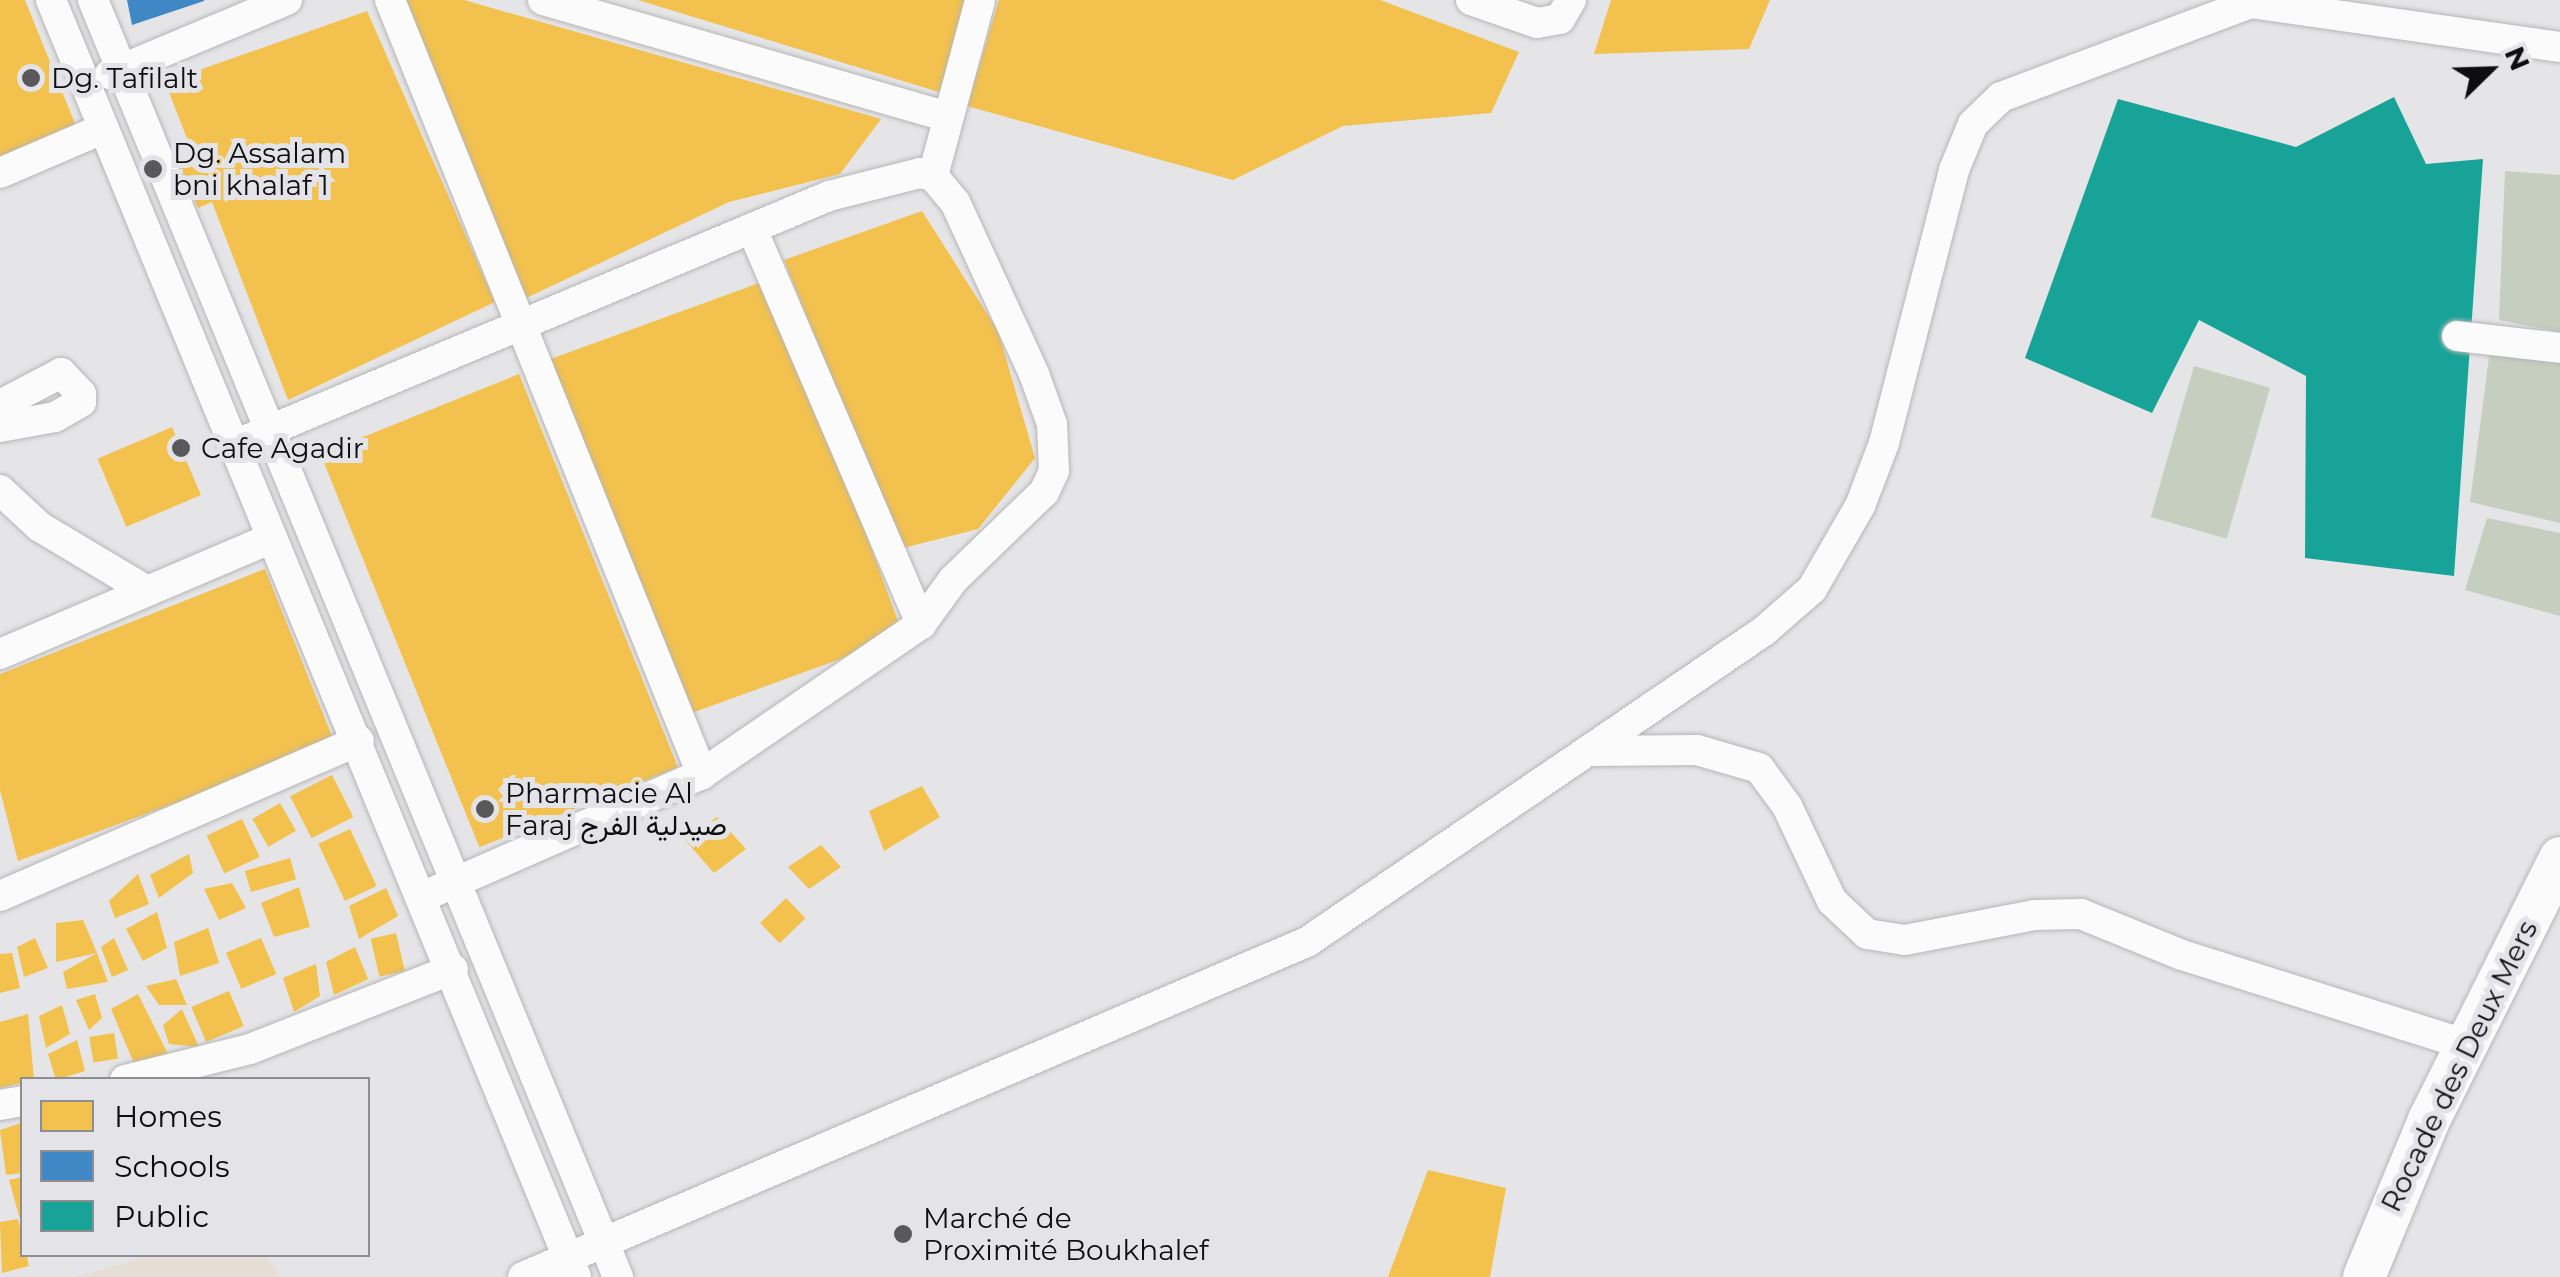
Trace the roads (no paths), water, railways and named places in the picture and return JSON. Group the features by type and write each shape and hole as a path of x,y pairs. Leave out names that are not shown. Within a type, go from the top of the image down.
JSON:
{"highway":[{"name":"Rocade des Deux Mers","path":"2364,1277 2398,1186 2560,858"}],"street":[{"path":"51,0 100,130 424,896 572,1268"},
{"path":"93,0 274,428 618,1277"},
{"path":"83,83 287,0"},
{"path":"390,0 702,774"},
{"path":"543,0 945,116"},
{"path":"424,896 461,884 702,774 921,624 953,580 1044,492 1055,460 1052,424 969,228 933,176 945,116 980,0"},
{"path":"1471,0 1538,23 1560,19 1571,0"},
{"path":"523,1277 572,1268 604,1245 1307,942 1764,632 1812,589 1838,550 1884,443 1964,141 2001,97 2250,3 2560,47"},
{"path":"0,173 100,130"},
{"path":"234,445 872,182 933,176"},
{"path":"752,229 921,624"},
{"path":"2457,336 2560,348"},
{"path":"0,405 61,373 81,394 80,402 56,417 0,427"},
{"path":"0,490 40,527 147,591"},
{"path":"0,654 272,538"},
{"path":"0,896 359,741"},
{"path":"1592,752 1697,750 1759,768 1787,806 1832,901 1867,934 1905,940 2034,915 2081,914 2182,956 2466,1045"},
{"path":"137,1077 250,1049 453,970"}],"place":[{"name":"Dg. Tafilalt","path":"31,78"},
{"name":"Dg. Assalam bni khalaf 1","path":"153,169"},
{"name":"Cafe Agadir","path":"181,448"},
{"name":"Pharmacie Al Faraj صيدلية الفرج","path":"485,809"},
{"name":"Marché de Proximité Boukhalef","path":"903,1234"}]}
